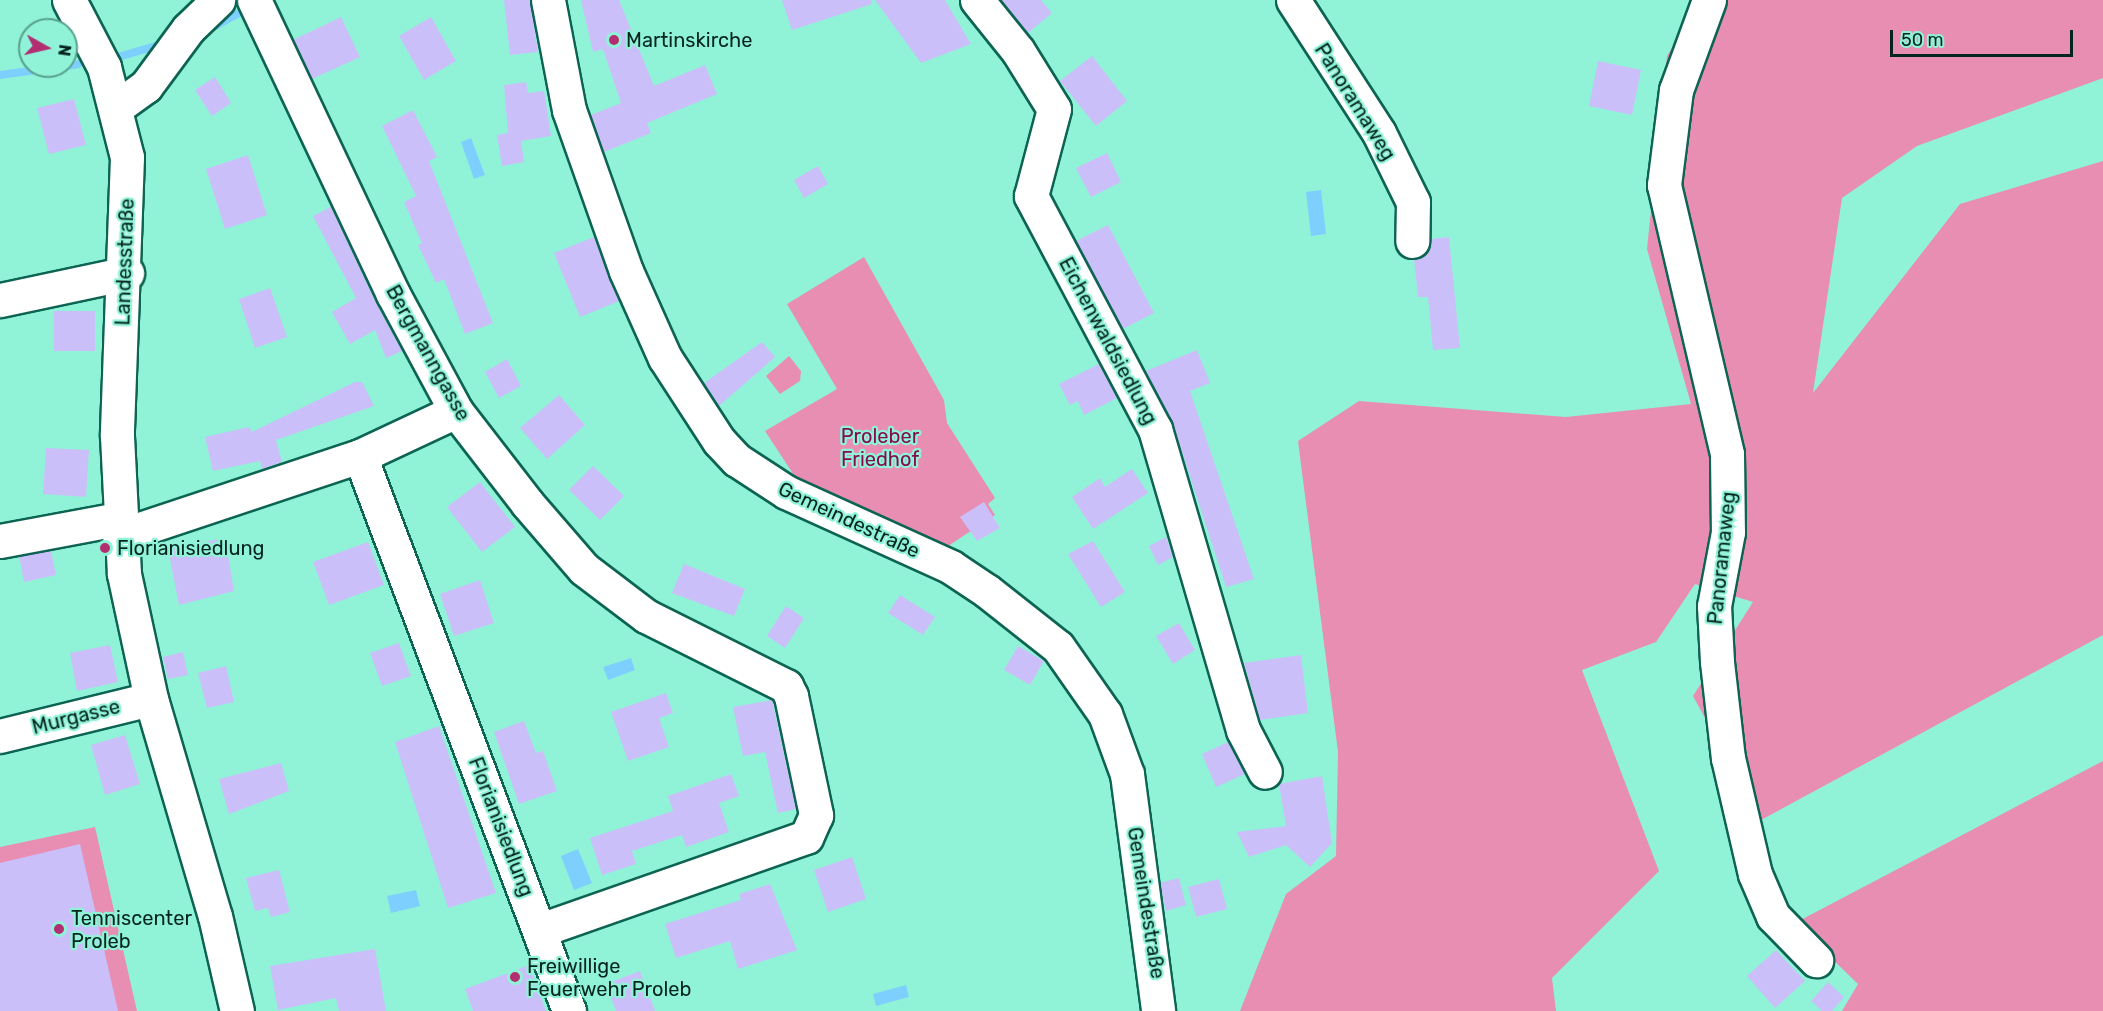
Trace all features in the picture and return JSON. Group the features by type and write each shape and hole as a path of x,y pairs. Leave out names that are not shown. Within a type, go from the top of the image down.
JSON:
{"street":[{"name":"Landesstraße","path":"69,0 104,67 117,107 126,157 127,273 118,528 151,699 215,916 237,1011"},
{"path":"117,107 146,86 181,39 218,0"},
{"name":"Gemeindestraße","path":"548,0 569,110 627,271 665,358 719,441 737,460 786,492 951,567 987,591 1058,647 1105,714 1127,774 1158,1011"},
{"name":"Eichenwaldsiedlung","path":"977,0 1018,51 1054,109 1031,196 1155,429 1243,730 1265,772"},
{"name":"Panoramaweg","path":"1293,0 1379,133 1413,202 1412,241"},
{"name":"Panoramaweg","path":"1709,0 1676,90 1664,185 1727,454 1728,532 1714,606 1722,705 1755,874 1773,916 1816,960"},
{"name":"Bergmanngasse","path":"258,8 393,294 456,411 584,569 646,616 786,686 816,815 806,837 540,930"},
{"path":"0,300 127,273"},
{"path":"0,541 118,528 360,456 456,411"},
{"name":"Florianisiedlung","path":"360,456 569,1011"},
{"name":"Murgasse","path":"0,735 151,699"}],"green space":[{"path":"1702,0 2103,0 2103,78 1917,146 1842,198 1813,393 1960,204 2103,161 2103,635 1761,820 1693,696 1753,602 1695,584 1656,642 1582,670 1659,871 1552,978 1556,1011 1240,1011 1286,894 1336,856 1338,752 1298,441 1359,401 1566,417 1691,404 1647,249 1667,56"},
{"name":"Proleber Friedhof","path":"864,257 944,400 947,423 995,498 988,504 995,515 939,552 807,495 765,431 837,389 787,304"},
{"path":"789,356 801,371 800,381 780,394 766,376"},
{"path":"2103,761 2103,1011 1842,1011 1858,984 1795,923"},
{"name":"Tenniscenter Proleb","path":"95,827 137,1011 0,1011 0,847"}],"water":[{"path":"471,138 485,175 474,179 461,142"},
{"path":"1321,190 1326,234 1311,236 1306,192"},
{"path":"631,658 635,670 608,680 603,667"},
{"path":"578,849 592,883 574,890 561,856"},
{"path":"416,890 420,906 391,913 387,896"},
{"path":"906,985 909,997 876,1006 873,994"}],"building":[{"path":"504,0 530,0 538,52 510,55"},
{"path":"581,0 619,0 654,86 705,65 717,94 647,123 651,133 604,152 591,115 621,103 603,49 593,52"},
{"path":"782,0 871,0 872,4 792,30"},
{"path":"875,0 945,0 971,44 921,63"},
{"path":"1001,0 1041,0 1052,13 1028,33"},
{"path":"341,17 360,57 312,79 293,40"},
{"path":"431,17 456,61 424,80 399,36"},
{"path":"1092,56 1127,101 1096,126 1060,81"},
{"path":"1598,61 1641,70 1632,115 1589,106"},
{"path":"215,77 231,103 212,116 195,90"},
{"path":"526,82 528,93 544,91 551,136 521,141 524,162 502,166 497,135 508,133 504,85"},
{"path":"74,99 86,145 49,154 37,108"},
{"path":"413,110 437,157 429,161 493,323 465,334 444,279 436,283 418,245 422,243 404,202 416,196 382,126"},
{"path":"1107,153 1121,182 1091,197 1076,168"},
{"path":"248,155 267,215 225,229 206,169"},
{"path":"818,166 828,184 804,198 794,180"},
{"path":"331,207 376,303 402,351 386,358 375,330 350,344 332,312 356,298 313,216"},
{"path":"1108,225 1154,313 1123,329 1076,241"},
{"path":"594,237 619,301 580,317 554,253"},
{"path":"1449,237 1460,348 1433,350 1428,297 1418,297 1414,259 1428,251 1431,239"},
{"path":"270,288 287,337 255,348 239,299"},
{"path":"54,311 95,311 95,351 54,351"},
{"path":"762,342 775,357 719,406 704,383"},
{"path":"1197,350 1210,383 1190,391 1254,579 1226,587 1173,424 1146,371"},
{"path":"507,359 521,386 499,398 485,372"},
{"path":"1099,364 1117,398 1084,415 1078,401 1070,405 1059,384"},
{"path":"355,382 362,382 374,406 276,440 282,462 262,469 260,461 213,471 205,437 249,427 252,432"},
{"path":"559,395 585,425 547,459 520,428"},
{"path":"46,448 89,450 86,497 43,494"},
{"path":"593,466 624,496 600,520 569,490"},
{"path":"1132,469 1148,493 1093,529 1072,497 1100,478 1105,487"},
{"path":"480,482 515,527 482,552 447,507"},
{"path":"984,502 1000,528 977,541 960,517"},
{"path":"1166,537 1173,557 1158,565 1149,546"},
{"path":"225,538 234,591 179,605 168,549"},
{"path":"1093,541 1125,592 1101,607 1068,554"},
{"path":"368,542 384,585 329,605 313,562"},
{"path":"51,551 56,575 24,582 19,556"},
{"path":"684,564 745,589 734,616 672,593"},
{"path":"480,580 494,623 454,636 440,594"},
{"path":"900,595 935,617 923,635 888,613"},
{"path":"786,606 804,618 785,648 767,636"},
{"path":"1179,623 1195,650 1173,664 1156,636"},
{"path":"399,643 411,676 382,686 370,653"},
{"path":"110,645 118,682 77,691 70,653"},
{"path":"1018,646 1044,661 1030,685 1004,670"},
{"path":"183,652 188,675 168,679 163,657"},
{"path":"1301,655 1308,713 1260,720 1244,663"},
{"path":"226,666 234,702 207,708 198,673"},
{"path":"666,693 673,713 659,718 669,747 628,761 611,712"},
{"path":"772,700 796,809 778,813 765,752 743,756 733,707"},
{"path":"524,721 536,753 543,751 557,791 519,804 494,732"},
{"path":"439,726 496,893 448,908 395,742"},
{"path":"125,735 140,784 105,795 91,745"},
{"path":"1228,742 1245,774 1216,787 1202,754"},
{"path":"281,763 289,791 229,814 219,779"},
{"path":"731,774 739,796 719,803 729,832 686,847 682,835 632,851 636,864 602,875 590,838 673,811 668,796"},
{"path":"1322,776 1332,843 1310,867 1286,845 1249,857 1237,832 1286,826 1279,784"},
{"name":"Tenniscenter Proleb","path":"80,844 118,1011 0,1011 0,863"},
{"path":"852,857 866,899 828,912 814,870"},
{"path":"279,870 290,912 271,917 268,908 255,911 246,878"},
{"path":"1179,878 1186,905 1166,911 1160,883"},
{"path":"1219,879 1227,909 1196,917 1188,887"},
{"path":"770,884 797,950 738,969 730,941 676,958 665,924 741,900 739,894"},
{"path":"375,949 386,1011 339,1011 336,998 278,1010 270,966"},
{"path":"1776,950 1805,981 1775,1008 1747,976"},
{"name":"Freiwillige Feuerwehr Proleb","path":"529,965 546,1011 473,1011 465,989"},
{"path":"640,971 655,1011 616,1011 606,984"},
{"path":"1828,982 1844,997 1832,1011 1822,1011 1811,1001"}],"waterway":[{"path":"206,31 248,8"},
{"path":"118,57 163,44"},
{"path":"0,75 18,73"}],"place":[{"name":"Martinskirche","path":"614,40"},
{"name":"Florianisiedlung","path":"105,548"},
{"name":"Tenniscenter Proleb","path":"59,929"},
{"name":"Freiwillige Feuerwehr Proleb","path":"515,977"}]}
